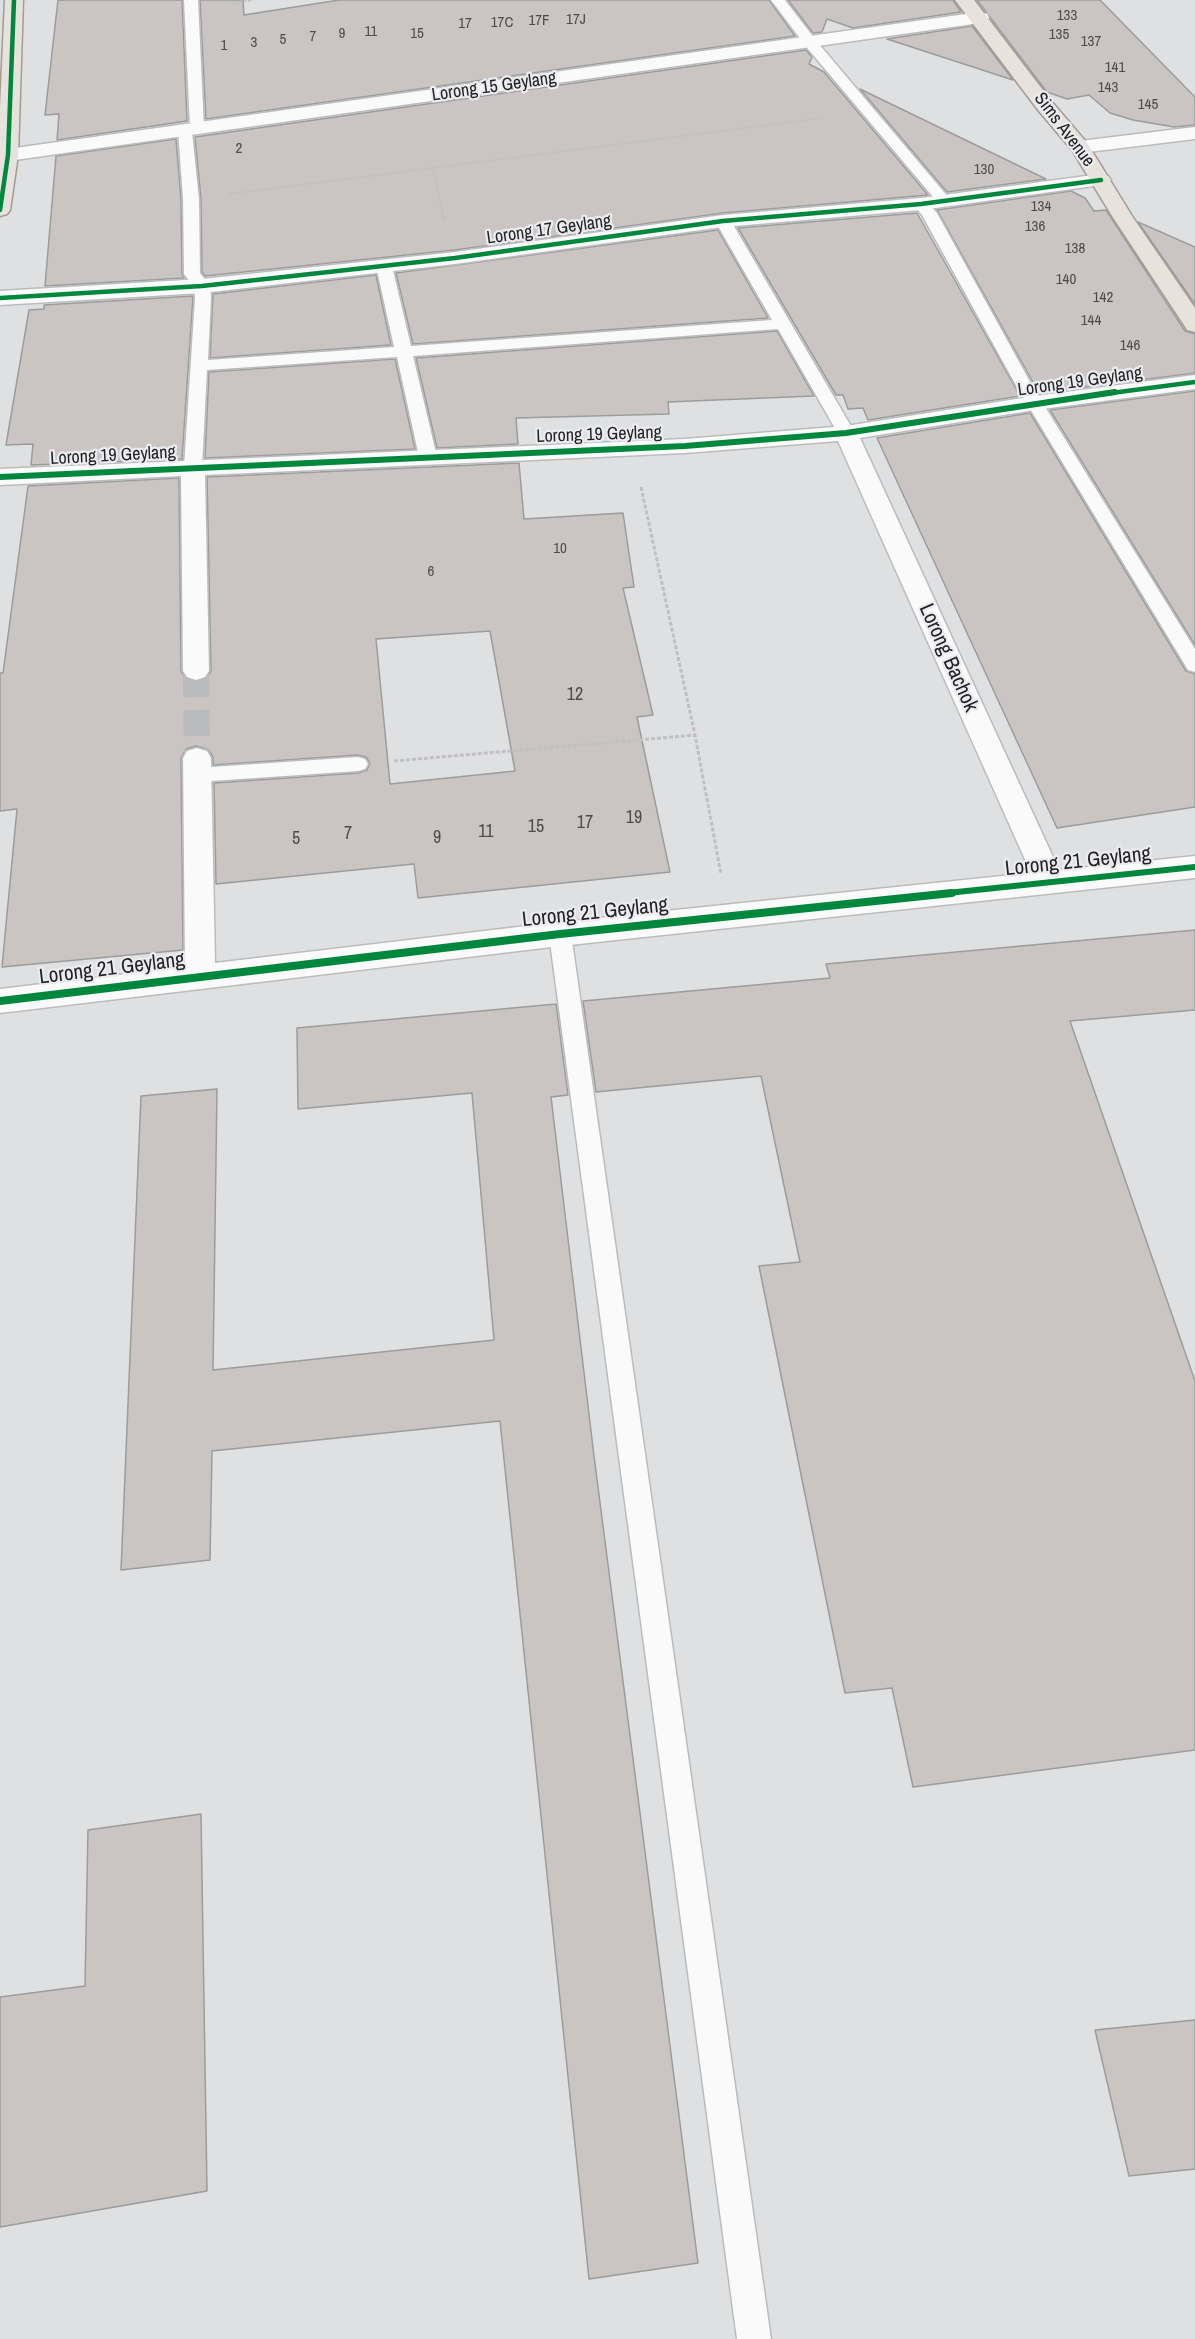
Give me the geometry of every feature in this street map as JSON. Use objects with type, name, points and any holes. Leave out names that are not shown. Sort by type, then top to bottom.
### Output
[{"type":"main road","points":[[0,210],[8,155],[5,49],[14,0]]},
{"type":"main road","name":"Sims Avenue","points":[[964,0],[981,18],[1045,106],[1084,154],[1122,216],[1195,325]]},
{"type":"street","name":"Lorong 15 Geylang","points":[[8,155],[981,18]]},
{"type":"street","points":[[1084,154],[1195,133]]},
{"type":"street","points":[[1084,154],[1195,142]]},
{"type":"street","name":"Lorong 17 Geylang","points":[[0,298],[202,285],[384,266],[723,221],[921,204],[1101,180]]},
{"type":"street","name":"Lorong 19 Geylang","points":[[0,477],[633,448],[846,433],[1035,403],[1195,382]]},
{"type":"street","name":"Lorong Bachok","points":[[846,433],[1050,883]]},
{"type":"street","points":[[193,467],[196,671]]},
{"type":"street","points":[[197,766],[200,977]]},
{"type":"street","name":"Lorong 21 Geylang","points":[[0,1001],[560,934],[1195,867]]},
{"type":"lane","points":[[191,0],[192,274],[202,285],[200,366],[193,467]]},
{"type":"lane","points":[[778,0],[868,112],[944,201]]},
{"type":"lane","points":[[921,204],[929,213],[1035,403],[1195,665]]},
{"type":"lane","points":[[723,221],[846,433]]},
{"type":"lane","points":[[384,266],[428,457]]},
{"type":"lane","points":[[200,366],[784,324]]},
{"type":"lane","points":[[197,766],[358,764]]},
{"type":"lane","points":[[560,934],[754,2339]]},
{"type":"path","points":[[191,199],[868,112]]},
{"type":"path","points":[[433,168],[449,248],[455,258]]},
{"type":"path","points":[[633,448],[695,735],[729,916]]},
{"type":"path","points":[[358,764],[695,735]]},
{"type":"building","points":[[58,0],[182,0],[187,121],[57,140],[59,114],[45,115]]},
{"type":"building","points":[[200,0],[243,0],[244,15],[339,0],[769,0],[795,36],[206,119]]},
{"type":"building","points":[[788,0],[953,0],[961,12],[853,28],[827,19],[822,32],[813,33]]},
{"type":"building","points":[[977,0],[1100,0],[1195,97],[1195,125],[1174,127],[1133,120],[1110,113],[1089,95],[1067,99],[1047,92]]},
{"type":"building","points":[[972,26],[1013,80],[887,39]]},
{"type":"building","points":[[806,50],[812,57],[809,64],[824,72],[928,195],[723,213],[455,250],[205,276],[202,272],[201,199],[195,137]]},
{"type":"building","points":[[860,89],[1046,179],[947,192]]},
{"type":"building","points":[[176,139],[184,278],[45,286],[56,156]]},
{"type":"building","points":[[1071,191],[1085,198],[1094,211],[1106,210],[1185,331],[1195,334],[1195,373],[1039,393],[937,210]]},
{"type":"building","points":[[917,213],[1020,396],[868,420],[863,408],[848,409],[843,395],[836,395],[738,228]]},
{"type":"building","points":[[1138,222],[1195,247],[1195,304]]},
{"type":"building","points":[[718,230],[768,318],[413,344],[396,273]]},
{"type":"building","points":[[376,275],[391,345],[210,358],[213,294]]},
{"type":"building","points":[[193,296],[182,459],[31,465],[33,444],[6,445],[29,310],[44,309],[44,305]]},
{"type":"building","points":[[777,331],[814,396],[668,402],[669,414],[516,418],[518,444],[437,448],[416,358]]},
{"type":"building","points":[[395,359],[415,449],[205,458],[209,372]]},
{"type":"building","points":[[1195,391],[1195,645],[1050,410]]},
{"type":"building","points":[[1030,413],[1186,671],[1195,674],[1195,807],[1057,828],[877,438]]},
{"type":"building","points":[[519,463],[524,519],[623,513],[634,587],[623,588],[653,715],[637,717],[670,872],[418,898],[414,864],[216,884],[214,783],[358,773],[367,770],[370,763],[366,757],[358,755],[213,765],[213,757],[209,750],[196,746],[186,749],[181,758],[183,950],[2,967],[17,809],[0,811],[0,673],[3,673],[28,486],[179,478],[181,671],[186,679],[197,682],[207,678],[211,671],[207,477]],"holes":[[[490,631],[515,771],[390,784],[376,639]]]},
{"type":"building","points":[[1195,930],[1195,1010],[1070,1021],[1195,1381],[1195,1750],[913,1787],[892,1688],[845,1693],[759,1266],[800,1262],[761,1076],[596,1092],[583,1001],[830,978],[826,964]]},
{"type":"building","points":[[556,1004],[568,1095],[551,1097],[594,1456],[698,2263],[589,2279],[500,1421],[212,1451],[210,1560],[121,1570],[141,1096],[217,1089],[213,1370],[494,1340],[472,1093],[298,1109],[297,1028]]},
{"type":"building","points":[[201,1814],[207,2191],[0,2227],[0,1997],[85,1986],[88,1830]]},
{"type":"building","points":[[1195,2020],[1195,2169],[1129,2176],[1095,2030]]},
{"type":"tunnel","points":[[196,671],[197,758]]},
{"type":"cycle path","points":[[0,210],[8,155],[14,0]]},
{"type":"cycle path","points":[[0,298],[202,286],[455,258],[723,221],[921,204],[1101,180]]},
{"type":"cycle path","points":[[0,477],[685,446],[846,433],[1035,403],[1195,382]]},
{"type":"cycle path","points":[[0,1001],[560,934],[1195,867]]}]
